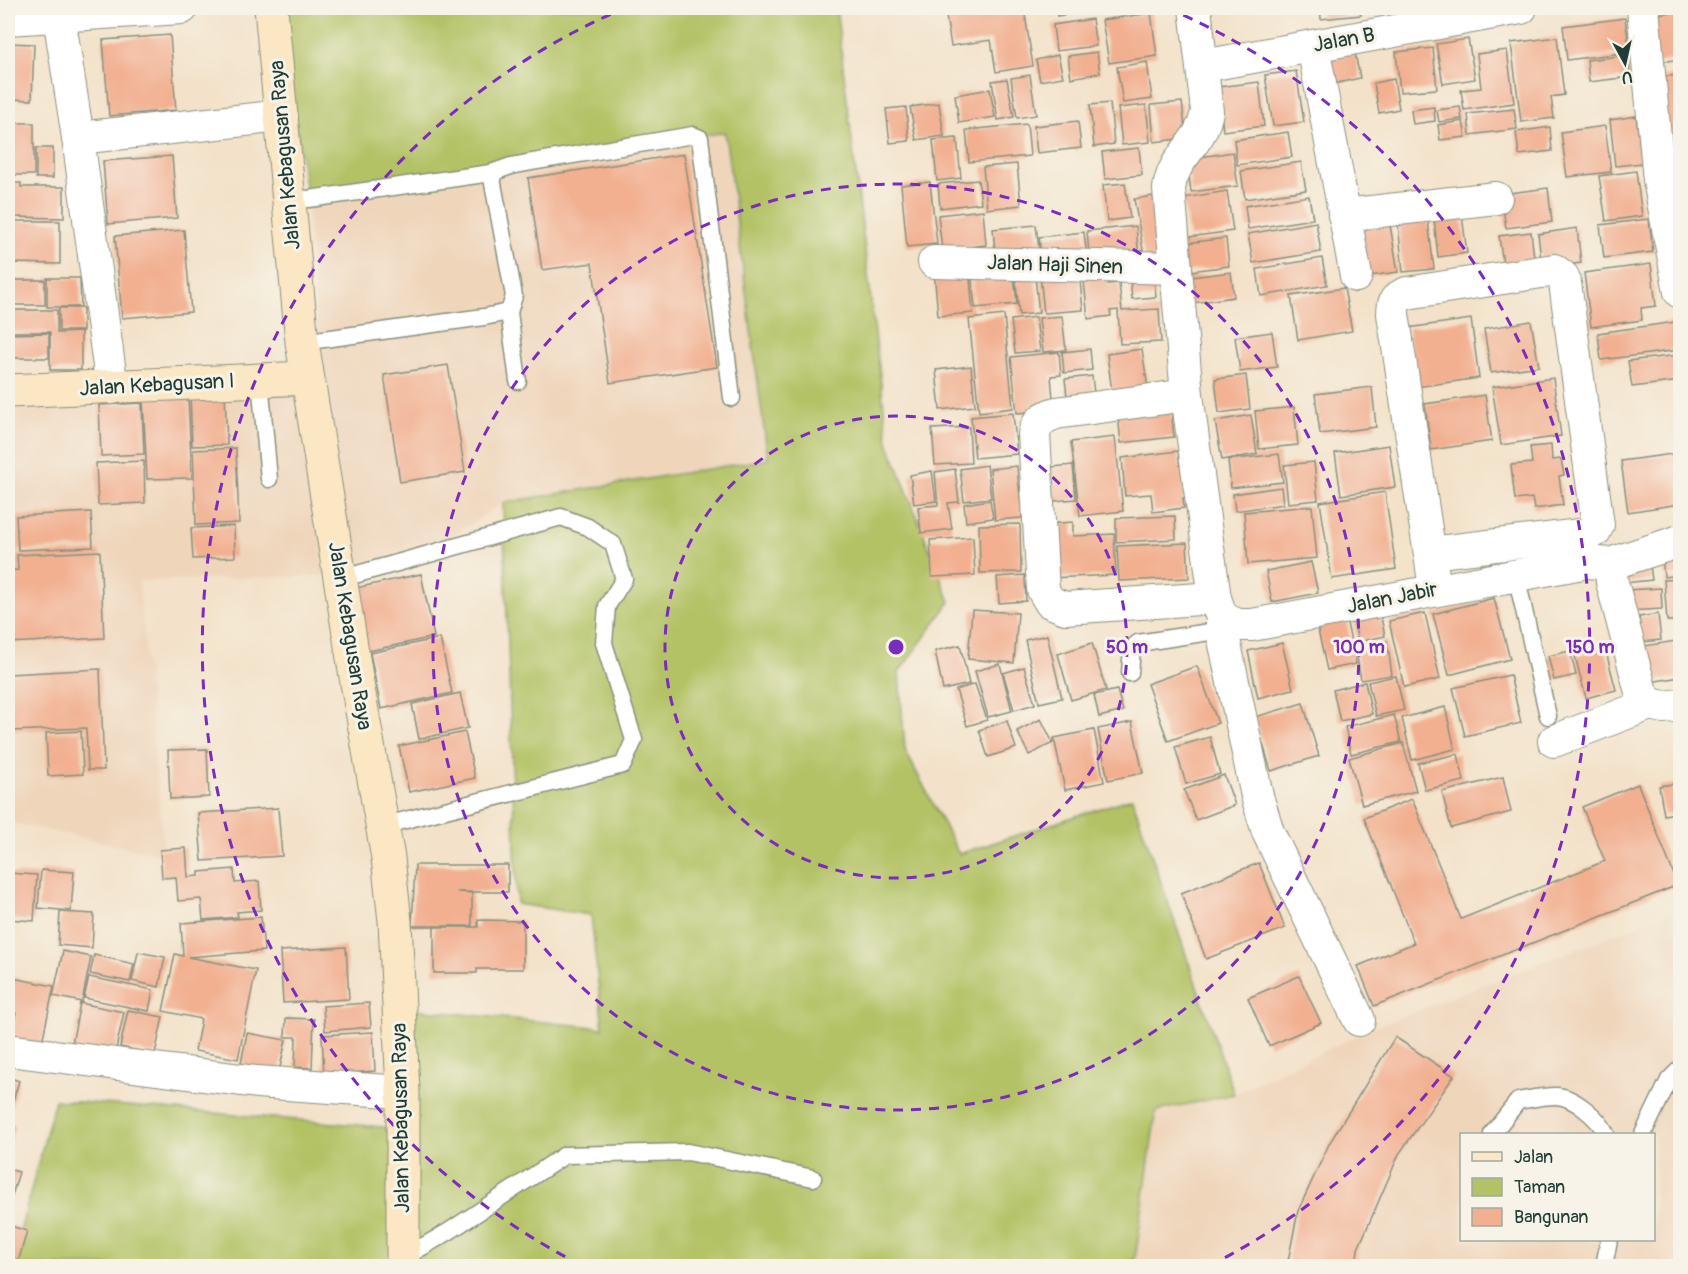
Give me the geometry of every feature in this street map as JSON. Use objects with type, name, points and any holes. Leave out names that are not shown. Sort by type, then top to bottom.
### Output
[{"type":"main road","name":"Jalan Kebagusan Raya","points":[[271,8],[302,342],[382,826],[395,921],[403,1092],[403,1262]]},
{"type":"main road","name":"Jalan Kebagusan I","points":[[8,391],[308,378]]},
{"type":"street","points":[[8,19],[182,8]]},
{"type":"street","points":[[1195,8],[1207,111],[1201,133],[1170,176],[1169,189],[1187,395],[1220,615],[1257,796],[1268,832],[1359,1020]]},
{"type":"street","name":"Jalan B","points":[[1203,66],[1521,8]]},
{"type":"street","points":[[1643,8],[1659,180],[1680,292]]},
{"type":"street","points":[[59,15],[112,387]]},
{"type":"street","points":[[1312,46],[1356,276]]},
{"type":"street","points":[[78,138],[282,116]]},
{"type":"street","points":[[1344,216],[1496,198]]},
{"type":"street","name":"Jalan Haji Sinen","points":[[934,262],[1176,268]]},
{"type":"street","points":[[1430,553],[1578,536],[1595,531],[1598,525],[1565,283],[1563,277],[1554,270],[1407,293],[1395,300],[1393,314],[1430,553],[1436,589]]},
{"type":"street","name":"Jalan Jabir","points":[[1187,395],[1056,413],[1047,416],[1036,425],[1034,434],[1043,590],[1050,602],[1065,608],[1220,615],[1238,625],[1252,625],[1588,562],[1610,564],[1680,541]]},
{"type":"street","points":[[1610,564],[1612,582],[1641,692],[1650,705]]},
{"type":"street","points":[[1551,728],[1650,705],[1664,707],[1680,705]]},
{"type":"street","points":[[8,1050],[257,1082],[403,1092]]},
{"type":"lane","points":[[290,198],[309,199],[491,173],[532,162],[693,135],[700,138],[732,398]]},
{"type":"lane","points":[[491,173],[514,296],[509,312],[518,381]]},
{"type":"lane","points":[[302,342],[509,312]]},
{"type":"lane","points":[[260,380],[269,479]]},
{"type":"lane","points":[[340,579],[561,517],[588,526],[613,544],[624,579],[607,606],[604,643],[634,740],[623,765],[382,826]]},
{"type":"lane","points":[[1516,575],[1551,728]]},
{"type":"lane","points":[[1130,673],[1132,648],[1138,643],[1220,615]]},
{"type":"lane","points":[[1644,1133],[1670,1080],[1680,1069]]},
{"type":"lane","points":[[1493,1133],[1518,1101],[1558,1095],[1580,1105],[1603,1125],[1606,1133]]},
{"type":"lane","points":[[403,1262],[565,1155],[688,1152],[813,1178]]},
{"type":"lane","points":[[1604,1266],[1609,1241]]},
{"type":"shaded area","points":[[725,132],[768,459],[503,503],[393,574],[139,581],[164,855],[8,822],[8,394],[320,371],[307,199]]},
{"type":"shaded area","points":[[1680,909],[1680,1266],[1110,1266],[1135,1260],[1156,1110],[1234,1094],[1375,1027]]},
{"type":"green space","points":[[279,8],[836,8],[888,442],[950,602],[899,672],[905,750],[959,854],[1132,798],[1234,1094],[1156,1111],[1135,1260],[1110,1266],[11,1266],[55,1100],[406,1129],[403,1008],[603,1028],[591,915],[517,904],[503,503],[768,459],[725,132],[307,199]]},
{"type":"building","points":[[1024,8],[1033,66],[996,72],[991,40],[951,46],[945,10]]},
{"type":"building","points":[[1056,8],[1095,8],[1095,9],[1057,16]]},
{"type":"building","points":[[1320,8],[1376,9],[1361,10],[1361,15],[1321,19]]},
{"type":"building","points":[[1680,11],[1680,59],[1654,63],[1649,15]]},
{"type":"building","points":[[1151,13],[1157,56],[1109,63],[1102,20]]},
{"type":"building","points":[[1625,18],[1630,52],[1567,60],[1563,26]]},
{"type":"building","points":[[1092,19],[1096,46],[1056,51],[1053,25]]},
{"type":"building","points":[[170,35],[176,110],[109,116],[103,40]]},
{"type":"building","points":[[1557,37],[1564,95],[1551,97],[1554,118],[1521,122],[1511,43]]},
{"type":"building","points":[[1468,39],[1475,79],[1443,84],[1436,44]]},
{"type":"building","points":[[8,43],[34,44],[32,100],[8,99]]},
{"type":"building","points":[[1433,48],[1437,89],[1400,92],[1396,52]]},
{"type":"building","points":[[1507,50],[1514,103],[1464,110],[1461,90],[1481,88],[1477,54]]},
{"type":"building","points":[[1097,52],[1100,73],[1071,78],[1068,56]]},
{"type":"building","points":[[1355,53],[1360,78],[1329,85],[1324,59]]},
{"type":"building","points":[[1058,55],[1063,77],[1040,81],[1036,60]]},
{"type":"building","points":[[1628,55],[1630,77],[1589,82],[1587,60]]},
{"type":"building","points":[[1147,62],[1152,99],[1123,103],[1117,67]]},
{"type":"building","points":[[1296,71],[1304,122],[1273,126],[1265,75]]},
{"type":"building","points":[[1030,75],[1036,115],[1017,118],[1011,78]]},
{"type":"building","points":[[1680,75],[1680,140],[1663,142],[1657,77]]},
{"type":"building","points":[[1007,79],[1014,117],[998,120],[992,81]]},
{"type":"building","points":[[1394,79],[1399,109],[1379,113],[1374,83]]},
{"type":"building","points":[[1259,82],[1264,126],[1223,131],[1218,87]]},
{"type":"building","points":[[990,89],[995,117],[959,123],[955,95]]},
{"type":"building","points":[[1182,102],[1186,138],[1154,142],[1151,105]]},
{"type":"building","points":[[939,103],[944,136],[916,140],[910,107]]},
{"type":"building","points":[[1110,103],[1114,144],[1094,147],[1090,105]]},
{"type":"building","points":[[1146,105],[1150,142],[1122,145],[1118,108]]},
{"type":"building","points":[[906,107],[909,141],[890,143],[886,109]]},
{"type":"building","points":[[1434,107],[1435,121],[1413,124],[1411,110]]},
{"type":"building","points":[[1460,107],[1462,119],[1439,122],[1437,110]]},
{"type":"building","points":[[1514,109],[1517,129],[1470,135],[1468,114]]},
{"type":"building","points":[[1636,116],[1642,163],[1615,166],[1610,120]]},
{"type":"building","points":[[1078,121],[1081,148],[1037,153],[1034,126]]},
{"type":"building","points":[[1463,121],[1466,137],[1440,140],[1438,125]]},
{"type":"building","points":[[8,123],[34,123],[34,175],[8,175]]},
{"type":"building","points":[[1027,124],[1030,156],[969,162],[966,130]]},
{"type":"building","points":[[1605,126],[1611,172],[1567,177],[1561,132]]},
{"type":"building","points":[[1550,127],[1552,151],[1519,155],[1516,132]]},
{"type":"building","points":[[1288,132],[1292,157],[1237,165],[1234,140]]},
{"type":"building","points":[[957,138],[961,178],[937,181],[933,140]]},
{"type":"building","points":[[36,148],[53,148],[53,178],[36,178]]},
{"type":"building","points":[[1139,148],[1142,175],[1105,179],[1102,152]]},
{"type":"building","points":[[1233,152],[1238,186],[1191,192],[1187,159]]},
{"type":"building","points":[[684,154],[717,367],[610,383],[592,263],[542,270],[528,178]]},
{"type":"building","points":[[172,156],[177,218],[108,224],[103,161]]},
{"type":"building","points":[[1680,156],[1680,212],[1665,158]]},
{"type":"building","points":[[1301,162],[1306,190],[1245,199],[1241,171]]},
{"type":"building","points":[[1017,164],[1021,205],[987,209],[983,167]]},
{"type":"building","points":[[1636,171],[1642,216],[1606,221],[1599,176]]},
{"type":"building","points":[[978,180],[981,203],[940,208],[938,184]]},
{"type":"building","points":[[930,182],[937,244],[907,247],[901,185]]},
{"type":"building","points":[[8,183],[21,183],[21,187],[64,187],[64,218],[8,217]]},
{"type":"building","points":[[1125,183],[1130,218],[1107,221],[1103,185]]},
{"type":"building","points":[[1548,188],[1552,222],[1506,228],[1501,194]]},
{"type":"building","points":[[1227,191],[1233,231],[1189,237],[1183,198]]},
{"type":"building","points":[[1153,196],[1163,258],[1145,261],[1134,199]]},
{"type":"building","points":[[1309,196],[1313,219],[1248,229],[1245,206]]},
{"type":"building","points":[[983,210],[986,245],[942,250],[938,215]]},
{"type":"building","points":[[1462,215],[1467,253],[1438,257],[1434,219]]},
{"type":"building","points":[[1649,219],[1653,252],[1604,258],[1600,225]]},
{"type":"building","points":[[8,221],[60,221],[60,264],[8,263]]},
{"type":"building","points":[[1428,221],[1434,269],[1403,272],[1398,224]]},
{"type":"building","points":[[1316,222],[1321,252],[1253,263],[1248,234]]},
{"type":"building","points":[[1036,225],[1040,257],[996,261],[993,229]]},
{"type":"building","points":[[1390,225],[1398,272],[1363,277],[1355,230]]},
{"type":"building","points":[[1136,226],[1139,258],[1090,264],[1087,231]]},
{"type":"building","points":[[1577,228],[1581,263],[1542,268],[1538,234]]},
{"type":"building","points":[[184,230],[191,312],[122,318],[115,236]]},
{"type":"building","points":[[1084,232],[1087,258],[1042,263],[1039,237]]},
{"type":"building","points":[[1531,232],[1535,266],[1504,271],[1499,236]]},
{"type":"building","points":[[1226,238],[1229,266],[1183,272],[1179,244]]},
{"type":"building","points":[[1322,258],[1327,285],[1261,296],[1257,269]]},
{"type":"building","points":[[1651,264],[1656,306],[1641,308],[1642,320],[1591,327],[1584,273]]},
{"type":"building","points":[[1013,267],[1017,304],[975,308],[971,271]]},
{"type":"building","points":[[969,268],[973,313],[938,316],[934,270]]},
{"type":"building","points":[[1034,268],[1039,313],[1019,315],[1015,270]]},
{"type":"building","points":[[1106,270],[1108,284],[1119,283],[1122,311],[1159,309],[1161,342],[1120,344],[1118,310],[1110,311],[1111,316],[1088,319],[1083,272]]},
{"type":"building","points":[[1079,271],[1083,310],[1044,313],[1040,275]]},
{"type":"building","points":[[1231,272],[1234,297],[1186,304],[1183,278]]},
{"type":"building","points":[[1154,275],[1156,297],[1132,299],[1130,278]]},
{"type":"building","points":[[47,278],[80,278],[81,307],[47,307]]},
{"type":"building","points":[[8,280],[45,280],[45,305],[8,305]]},
{"type":"building","points":[[1344,288],[1352,331],[1298,340],[1291,296]]},
{"type":"building","points":[[59,308],[83,308],[83,331],[59,331]]},
{"type":"building","points":[[11,310],[57,310],[57,333],[81,332],[81,370],[50,370],[50,332],[11,332]]},
{"type":"building","points":[[1004,315],[1013,408],[979,412],[969,319]]},
{"type":"building","points":[[1062,316],[1066,350],[1043,352],[1039,318]]},
{"type":"building","points":[[1036,317],[1040,351],[1015,353],[1011,320]]},
{"type":"building","points":[[1471,319],[1479,378],[1416,387],[1408,328]]},
{"type":"building","points":[[8,321],[10,321],[10,334],[49,333],[49,358],[8,358]]},
{"type":"building","points":[[1531,321],[1539,366],[1491,373],[1484,329]]},
{"type":"building","points":[[1675,322],[1679,350],[1601,360],[1598,333]]},
{"type":"building","points":[[1272,332],[1277,367],[1240,372],[1235,337]]},
{"type":"building","points":[[1090,349],[1092,370],[1064,373],[1062,352]]},
{"type":"building","points":[[1142,349],[1149,395],[1113,400],[1107,354]]},
{"type":"building","points":[[1059,352],[1061,375],[1051,376],[1054,410],[1017,413],[1011,357]]},
{"type":"building","points":[[1678,355],[1680,381],[1632,387],[1628,361]]},
{"type":"building","points":[[448,365],[465,472],[400,482],[384,375]]},
{"type":"building","points":[[971,366],[975,406],[940,410],[936,370]]},
{"type":"building","points":[[1246,375],[1250,409],[1219,413],[1215,379]]},
{"type":"building","points":[[1092,376],[1095,402],[1068,405],[1065,379]]},
{"type":"building","points":[[1553,378],[1561,436],[1501,445],[1492,387]]},
{"type":"building","points":[[1372,387],[1376,427],[1320,434],[1315,394]]},
{"type":"building","points":[[225,391],[227,445],[192,446],[190,393]]},
{"type":"building","points":[[1485,395],[1492,441],[1431,450],[1425,404]]},
{"type":"building","points":[[188,397],[192,478],[147,479],[143,399]]},
{"type":"building","points":[[142,403],[144,454],[101,456],[99,405]]},
{"type":"building","points":[[1294,407],[1298,445],[1259,449],[1255,411]]},
{"type":"building","points":[[1171,409],[1174,437],[1121,443],[1118,415]]},
{"type":"building","points":[[1013,413],[1017,454],[975,458],[971,417]]},
{"type":"building","points":[[1251,415],[1257,454],[1222,460],[1215,421]]},
{"type":"building","points":[[969,427],[971,463],[935,465],[932,429]]},
{"type":"building","points":[[1115,437],[1123,511],[1080,516],[1071,442]]},
{"type":"building","points":[[1389,445],[1395,487],[1341,495],[1335,453]]},
{"type":"building","points":[[1551,445],[1552,460],[1561,459],[1564,475],[1559,476],[1563,505],[1534,509],[1532,498],[1515,500],[1511,465],[1532,463],[1530,447]]},
{"type":"building","points":[[236,448],[239,523],[196,525],[193,450]]},
{"type":"building","points":[[1178,451],[1180,466],[1191,465],[1194,497],[1183,498],[1184,508],[1153,512],[1151,494],[1125,496],[1122,458]]},
{"type":"building","points":[[1680,453],[1680,504],[1628,512],[1621,461]]},
{"type":"building","points":[[1279,454],[1283,482],[1231,488],[1228,460]]},
{"type":"building","points":[[144,461],[145,503],[98,505],[96,463]]},
{"type":"building","points":[[1314,462],[1318,500],[1288,503],[1284,465]]},
{"type":"building","points":[[987,465],[991,498],[964,501],[960,469]]},
{"type":"building","points":[[1073,465],[1076,499],[1044,502],[1041,468]]},
{"type":"building","points":[[1017,466],[1022,518],[995,520],[990,469]]},
{"type":"building","points":[[955,469],[959,502],[948,503],[952,529],[921,533],[918,507],[938,505],[935,472]]},
{"type":"building","points":[[932,471],[936,501],[914,504],[910,475]]},
{"type":"building","points":[[1281,487],[1283,504],[1235,511],[1233,494]]},
{"type":"building","points":[[1385,492],[1396,569],[1332,579],[1320,502]]},
{"type":"building","points":[[990,500],[993,518],[966,522],[964,504]]},
{"type":"building","points":[[1312,506],[1317,558],[1248,564],[1244,512]]},
{"type":"building","points":[[91,512],[93,547],[18,550],[16,516]]},
{"type":"building","points":[[1175,516],[1176,539],[1116,542],[1116,518]]},
{"type":"building","points":[[1073,522],[1073,536],[1114,534],[1116,575],[1049,578],[1046,524]]},
{"type":"building","points":[[1020,524],[1021,572],[980,573],[979,525]]},
{"type":"building","points":[[234,526],[235,557],[193,559],[191,528]]},
{"type":"building","points":[[973,537],[975,575],[932,577],[930,540]]},
{"type":"building","points":[[1187,543],[1189,578],[1119,581],[1117,546]]},
{"type":"building","points":[[100,551],[104,638],[8,643],[8,571],[18,570],[17,555]]},
{"type":"building","points":[[1680,553],[1680,575],[1664,577],[1662,554]]},
{"type":"building","points":[[1311,562],[1318,593],[1272,602],[1266,571]]},
{"type":"building","points":[[1650,565],[1652,580],[1624,583],[1623,568]]},
{"type":"building","points":[[421,574],[434,637],[364,652],[351,589]]},
{"type":"building","points":[[1025,575],[1026,601],[999,603],[997,577]]},
{"type":"building","points":[[1680,579],[1680,621],[1667,621],[1664,580]]},
{"type":"building","points":[[1661,588],[1662,609],[1628,611],[1626,590]]},
{"type":"building","points":[[1494,598],[1510,659],[1449,675],[1433,614]]},
{"type":"building","points":[[1379,608],[1385,636],[1358,642],[1352,613]]},
{"type":"building","points":[[972,610],[1018,613],[1014,663],[968,659]]},
{"type":"building","points":[[1425,613],[1440,679],[1404,687],[1389,621]]},
{"type":"building","points":[[1658,614],[1661,640],[1642,642],[1639,617]]},
{"type":"building","points":[[1346,619],[1356,664],[1327,670],[1317,626]]},
{"type":"building","points":[[1676,626],[1680,626],[1679,659]]},
{"type":"building","points":[[1047,635],[1062,698],[1039,703],[1025,640]]},
{"type":"building","points":[[440,638],[452,693],[381,709],[370,653]]},
{"type":"building","points":[[1387,641],[1392,675],[1361,680],[1355,646]]},
{"type":"building","points":[[1676,641],[1680,660],[1680,677],[1650,682],[1644,646]]},
{"type":"building","points":[[1092,643],[1106,690],[1071,700],[1058,654]]},
{"type":"building","points":[[1282,643],[1293,689],[1258,698],[1248,651]]},
{"type":"building","points":[[960,645],[969,684],[943,690],[935,651]]},
{"type":"building","points":[[1605,648],[1616,690],[1586,698],[1575,656]]},
{"type":"building","points":[[1570,651],[1576,675],[1554,680],[1548,656]]},
{"type":"building","points":[[1000,664],[1012,711],[988,717],[975,671]]},
{"type":"building","points":[[1197,666],[1218,723],[1168,741],[1147,684]]},
{"type":"building","points":[[1024,667],[1035,704],[1014,710],[1003,673]]},
{"type":"building","points":[[100,669],[104,770],[88,770],[86,728],[11,731],[9,674]]},
{"type":"building","points":[[1510,675],[1521,723],[1465,736],[1453,688]]},
{"type":"building","points":[[1396,676],[1404,710],[1376,716],[1368,682]]},
{"type":"building","points":[[1365,682],[1372,714],[1340,721],[1333,690]]},
{"type":"building","points":[[975,684],[987,720],[967,726],[956,690]]},
{"type":"building","points":[[1117,690],[1123,711],[1099,717],[1094,695]]},
{"type":"building","points":[[460,693],[468,728],[419,739],[412,704]]},
{"type":"building","points":[[1303,703],[1319,756],[1271,771],[1255,717]]},
{"type":"building","points":[[1445,707],[1455,749],[1412,760],[1402,718]]},
{"type":"building","points":[[1394,715],[1401,742],[1351,754],[1345,727]]},
{"type":"building","points":[[1041,719],[1053,743],[1029,755],[1017,731]]},
{"type":"building","points":[[1007,721],[1016,748],[988,757],[979,730]]},
{"type":"building","points":[[1132,722],[1143,773],[1108,780],[1098,729]]},
{"type":"building","points":[[1094,730],[1104,782],[1065,790],[1054,738]]},
{"type":"building","points":[[81,731],[83,774],[48,776],[46,733]]},
{"type":"building","points":[[465,732],[475,778],[409,792],[399,746]]},
{"type":"building","points":[[1210,737],[1220,774],[1186,784],[1175,747]]},
{"type":"building","points":[[1403,743],[1416,791],[1362,805],[1349,758]]},
{"type":"building","points":[[207,749],[209,797],[170,799],[168,750]]},
{"type":"building","points":[[1458,754],[1464,781],[1425,790],[1418,763]]},
{"type":"building","points":[[1224,775],[1235,805],[1196,820],[1184,790]]},
{"type":"building","points":[[1503,777],[1511,812],[1451,828],[1442,792]]},
{"type":"building","points":[[1680,783],[1680,812],[1664,815],[1659,786]]},
{"type":"building","points":[[1638,784],[1678,885],[1374,1006],[1358,966],[1414,943],[1364,818],[1412,799],[1461,919],[1605,861],[1582,807]]},
{"type":"building","points":[[278,808],[282,856],[202,861],[198,813]]},
{"type":"building","points":[[186,848],[188,877],[199,876],[199,872],[234,869],[235,883],[259,881],[261,910],[237,912],[238,917],[203,920],[201,899],[178,901],[176,877],[162,878],[160,850]]},
{"type":"building","points":[[1259,863],[1285,928],[1206,959],[1181,893]]},
{"type":"building","points":[[415,865],[508,865],[508,892],[457,892],[472,893],[472,926],[412,926]]},
{"type":"building","points":[[41,870],[74,872],[71,911],[38,908]]},
{"type":"building","points":[[8,873],[37,875],[34,921],[8,919]]},
{"type":"building","points":[[60,912],[94,914],[92,948],[58,945]]},
{"type":"building","points":[[261,917],[264,951],[188,957],[256,970],[238,1059],[195,1051],[201,1019],[163,1011],[175,954],[183,956],[181,923]]},
{"type":"building","points":[[478,920],[523,921],[523,969],[477,969],[477,973],[434,973],[434,927],[478,927]]},
{"type":"building","points":[[346,947],[349,999],[283,1003],[280,951]]},
{"type":"building","points":[[63,951],[91,957],[82,1002],[53,996]]},
{"type":"building","points":[[138,952],[165,957],[159,987],[132,981]]},
{"type":"building","points":[[94,955],[134,964],[130,982],[90,974]]},
{"type":"building","points":[[1299,976],[1321,1023],[1269,1046],[1248,998]]},
{"type":"building","points":[[8,977],[54,986],[41,1047],[10,1041],[16,1013],[8,1011]]},
{"type":"building","points":[[89,977],[153,990],[149,1011],[84,998]]},
{"type":"building","points":[[80,1003],[124,1012],[114,1058],[71,1049]]},
{"type":"building","points":[[369,1003],[371,1027],[325,1031],[323,1006]]},
{"type":"building","points":[[128,1010],[163,1017],[155,1054],[120,1047]]},
{"type":"building","points":[[286,1018],[314,1019],[312,1068],[295,1067],[296,1037],[285,1037]]},
{"type":"building","points":[[373,1032],[375,1071],[324,1075],[322,1035]]},
{"type":"building","points":[[247,1033],[286,1040],[277,1081],[239,1073]]},
{"type":"building","points":[[1395,1037],[1454,1076],[1399,1154],[1358,1249],[1356,1266],[1287,1266],[1298,1211],[1330,1142]]},
{"type":"building","points":[[8,1077],[19,1081],[8,1117]]},
{"type":"building","points":[[8,1123],[15,1126],[8,1149]]},
{"type":"building","points":[[8,1169],[19,1172],[8,1209]]},
{"type":"building","points":[[8,1225],[27,1231],[17,1266],[8,1266]]}]
